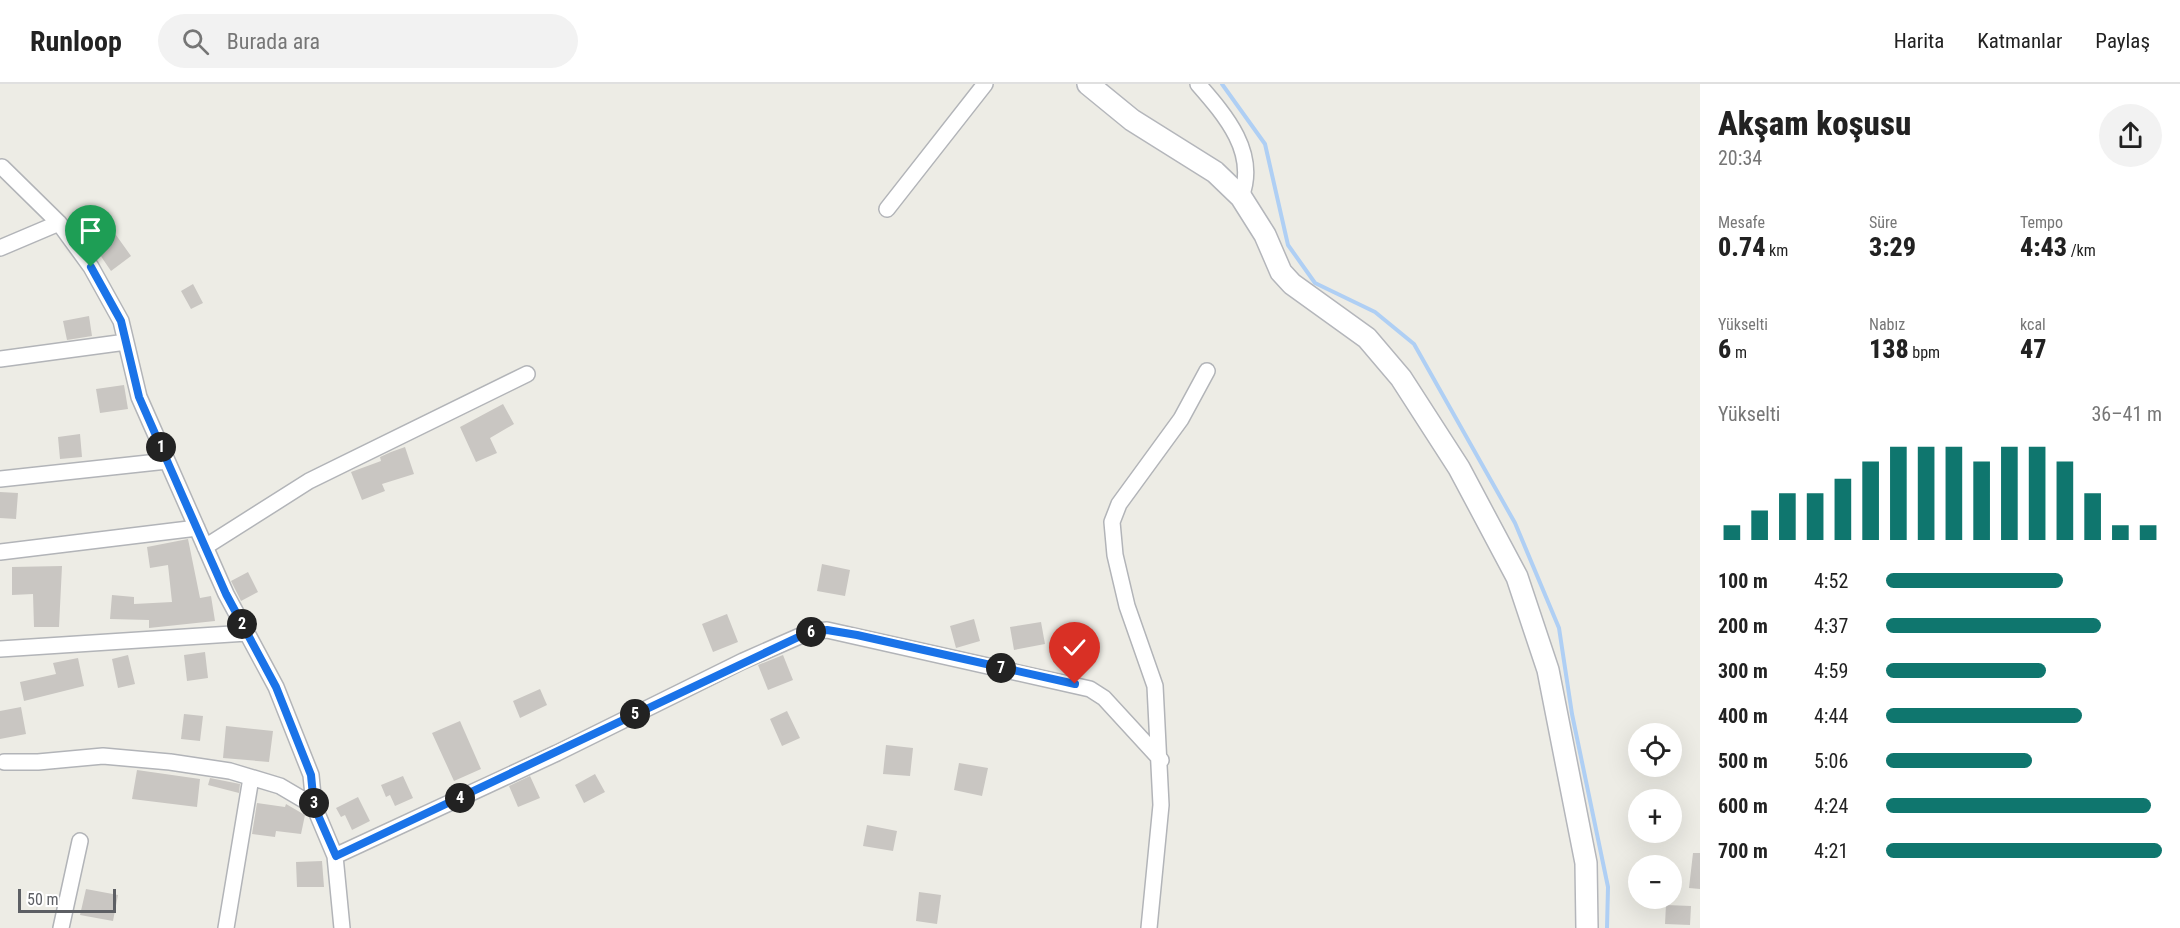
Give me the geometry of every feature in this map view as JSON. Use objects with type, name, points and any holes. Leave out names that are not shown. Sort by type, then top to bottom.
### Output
[{"type":"street","points":[[887,209],[986,84]]},
{"type":"street","points":[[1088,84],[1132,120],[1215,172],[1241,197],[1265,235],[1281,272],[1292,284],[1367,338],[1401,378],[1459,468],[1517,577],[1548,670],[1586,863],[1587,928]]},
{"type":"street","points":[[1198,84],[1220,109],[1244,149],[1246,184],[1241,197]]},
{"type":"street","points":[[2,166],[59,223],[91,267],[121,321],[139,397],[205,547],[276,687],[311,775],[314,806],[336,856],[342,928]]},
{"type":"street","points":[[0,248],[59,223]]},
{"type":"street","points":[[0,359],[126,342]]},
{"type":"street","points":[[1149,928],[1161,806],[1161,760],[1155,686],[1127,606],[1114,555],[1112,522],[1119,504],[1181,419],[1207,371]]},
{"type":"street","points":[[205,547],[309,481],[527,374]]},
{"type":"street","points":[[0,479],[167,461]]},
{"type":"street","points":[[0,552],[197,528]]},
{"type":"street","points":[[336,856],[557,753],[743,661],[809,632],[827,630],[1089,689],[1104,698],[1161,760]]},
{"type":"street","points":[[0,649],[247,633]]},
{"type":"street","points":[[4,762],[38,762],[104,756],[170,762],[280,786],[314,806]]},
{"type":"street","points":[[226,928],[251,778]]},
{"type":"street","points":[[61,928],[80,841]]},
{"type":"building","points":[[116,235],[131,256],[111,271],[96,249]]},
{"type":"building","points":[[193,284],[203,303],[191,309],[181,291]]},
{"type":"building","points":[[89,316],[92,336],[67,340],[63,321]]},
{"type":"building","points":[[124,385],[128,409],[100,413],[96,389]]},
{"type":"building","points":[[503,404],[514,424],[490,438],[497,453],[476,462],[460,427]]},
{"type":"building","points":[[80,434],[82,457],[60,459],[58,437]]},
{"type":"building","points":[[405,447],[414,474],[382,484],[385,491],[362,500],[351,472],[381,461],[380,457]]},
{"type":"building","points":[[0,492],[18,493],[16,519],[0,518]]},
{"type":"building","points":[[188,539],[200,598],[211,596],[215,621],[149,628],[149,620],[110,619],[112,595],[134,597],[134,604],[172,602],[168,565],[150,568],[147,547]]},
{"type":"building","points":[[822,564],[850,570],[845,596],[817,591]]},
{"type":"building","points":[[62,566],[59,627],[34,627],[33,594],[12,595],[12,567]]},
{"type":"building","points":[[248,572],[258,592],[241,601],[231,581]]},
{"type":"building","points":[[727,614],[738,642],[713,652],[702,624]]},
{"type":"building","points":[[974,619],[980,641],[956,648],[950,626]]},
{"type":"building","points":[[1041,622],[1045,644],[1014,650],[1010,627]]},
{"type":"building","points":[[205,652],[208,678],[187,681],[184,655]]},
{"type":"building","points":[[128,655],[135,684],[118,688],[112,659]]},
{"type":"building","points":[[783,655],[793,680],[768,690],[758,665]]},
{"type":"building","points":[[78,658],[84,686],[24,701],[20,682],[56,674],[53,663]]},
{"type":"building","points":[[540,689],[547,705],[520,718],[513,701]]},
{"type":"building","points":[[21,707],[26,734],[0,739],[0,711]]},
{"type":"building","points":[[787,711],[800,738],[782,746],[770,719]]},
{"type":"building","points":[[184,714],[203,716],[200,741],[181,739]]},
{"type":"building","points":[[460,721],[481,769],[454,781],[432,733]]},
{"type":"building","points":[[226,726],[273,731],[269,762],[223,758]]},
{"type":"building","points":[[886,745],[913,748],[910,776],[883,774]]},
{"type":"building","points":[[959,763],[988,768],[982,796],[954,790]]},
{"type":"building","points":[[137,770],[200,779],[197,807],[132,799]]},
{"type":"building","points":[[595,774],[605,792],[584,803],[575,785]]},
{"type":"building","points":[[403,776],[413,798],[395,806],[390,795],[386,797],[381,785]]},
{"type":"building","points":[[530,776],[540,798],[518,807],[509,786]]},
{"type":"building","points":[[210,778],[240,784],[239,793],[208,785]]},
{"type":"building","points":[[358,797],[370,821],[352,830],[345,815],[341,817],[336,808]]},
{"type":"building","points":[[257,803],[285,807],[286,804],[305,815],[301,834],[276,831],[275,837],[252,834]]},
{"type":"building","points":[[867,825],[897,831],[893,851],[863,846]]},
{"type":"building","points":[[1693,853],[1700,853],[1700,889],[1689,888]]},
{"type":"building","points":[[322,861],[324,887],[297,887],[296,862]]},
{"type":"building","points":[[86,889],[118,895],[113,921],[80,915]]},
{"type":"building","points":[[919,892],[941,895],[937,924],[916,921]]},
{"type":"building","points":[[1682,906],[1691,906],[1690,925],[1665,924],[1666,909],[1682,909]]},
{"type":"waterway","points":[[1222,84],[1265,144],[1288,245],[1315,283],[1375,312],[1414,344],[1515,523],[1559,628],[1572,714],[1608,887],[1607,928]]},
{"type":"route","points":[[91,267],[121,321],[139,397],[183,497],[226,594],[276,687],[311,775],[314,806],[336,856],[557,753],[743,661],[809,632],[827,630],[857,635],[1075,684]]}]
